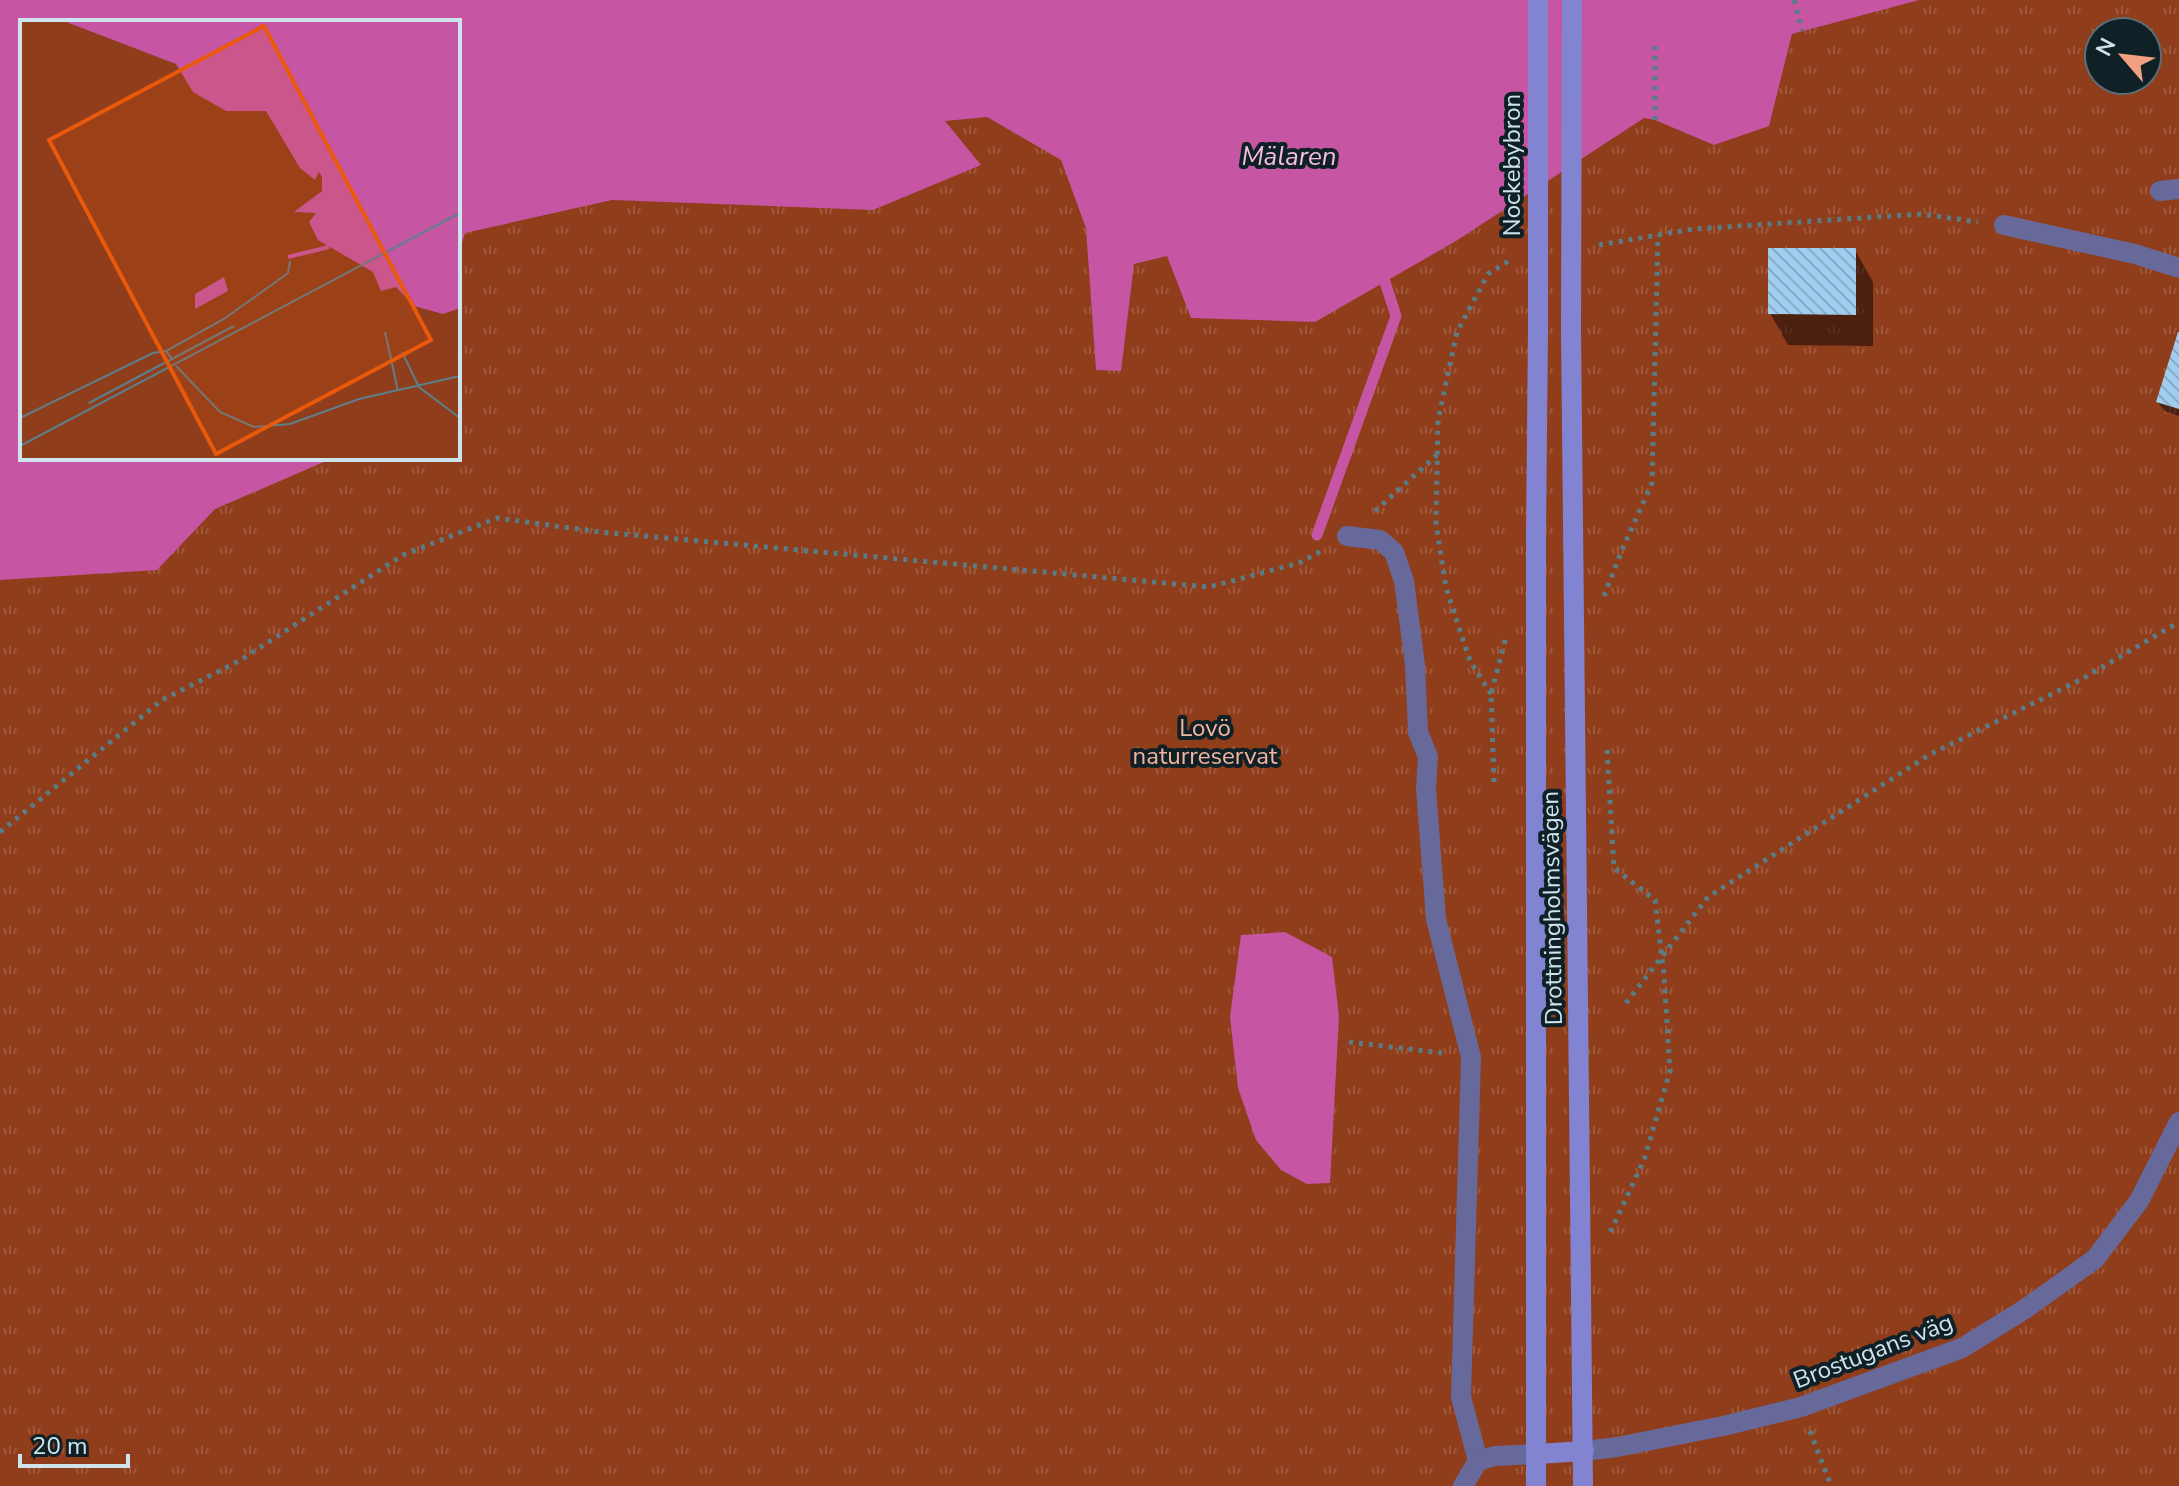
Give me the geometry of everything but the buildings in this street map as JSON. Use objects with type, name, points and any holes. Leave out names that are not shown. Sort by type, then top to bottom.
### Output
[{"type":"main road","name":"Nockebybron","points":[[1538,0],[1538,331]]},
{"type":"main road","name":"Drottningholmsvägen","points":[[1572,0],[1571,330],[1583,1486]]},
{"type":"main road","name":"Drottningholmsvägen","points":[[1536,1486],[1538,331]]},
{"type":"main road","points":[[1537,1454],[1584,1451]]},
{"type":"street","points":[[2004,225],[2135,254],[2179,268]]},
{"type":"street","points":[[1347,536],[1380,540],[1394,552],[1404,581],[1415,665],[1418,732],[1428,757],[1426,789],[1436,919],[1471,1057],[1461,1397],[1478,1461]]},
{"type":"street","name":"Brostugans väg","points":[[1584,1451],[1723,1426],[1801,1407],[1962,1348],[2025,1309],[2095,1259],[2139,1201],[2179,1122]]},
{"type":"street","points":[[1463,1486],[1478,1461],[1495,1456],[1537,1454]]},
{"type":"path","points":[[1794,0],[1802,31]]},
{"type":"path","points":[[1655,46],[1655,120]]},
{"type":"path","points":[[1592,246],[1694,229],[1921,214],[2004,225]]},
{"type":"path","points":[[1601,604],[1652,483],[1658,235]]},
{"type":"path","points":[[1494,782],[1491,694],[1470,661],[1446,588],[1436,524],[1438,420],[1457,332],[1488,274],[1507,261],[1522,258]]},
{"type":"path","points":[[0,832],[162,700],[239,661],[403,555],[497,518],[600,532],[1209,587],[1299,563],[1347,536],[1437,455]]},
{"type":"path","points":[[1626,1003],[1708,897],[1929,755],[2082,679],[2179,622]]},
{"type":"path","points":[[1605,1243],[1644,1160],[1670,1071],[1655,900],[1614,868],[1606,744]]},
{"type":"path","points":[[1349,1042],[1471,1057]]},
{"type":"path","points":[[1801,1407],[1831,1486]]},
{"type":"green space","name":"Lovö naturreservat","points":[[0,0],[2179,0],[2179,1486],[0,1486]]},
{"type":"water","name":"Mälaren","points":[[0,0],[1919,0],[1792,34],[1769,126],[1714,145],[1644,118],[1456,241],[1315,322],[1191,318],[1167,256],[1134,264],[1121,371],[1096,370],[1086,228],[1061,160],[987,117],[945,121],[981,165],[873,210],[612,200],[465,233],[460,249],[460,20],[20,20],[20,460],[328,460],[215,509],[157,570],[0,580]]},
{"type":"water","points":[[1285,932],[1332,957],[1339,1016],[1330,1183],[1307,1184],[1281,1170],[1256,1140],[1238,1088],[1230,1017],[1241,935]]},
{"type":"waterway","points":[[1317,535],[1396,316],[1385,282]]}]
